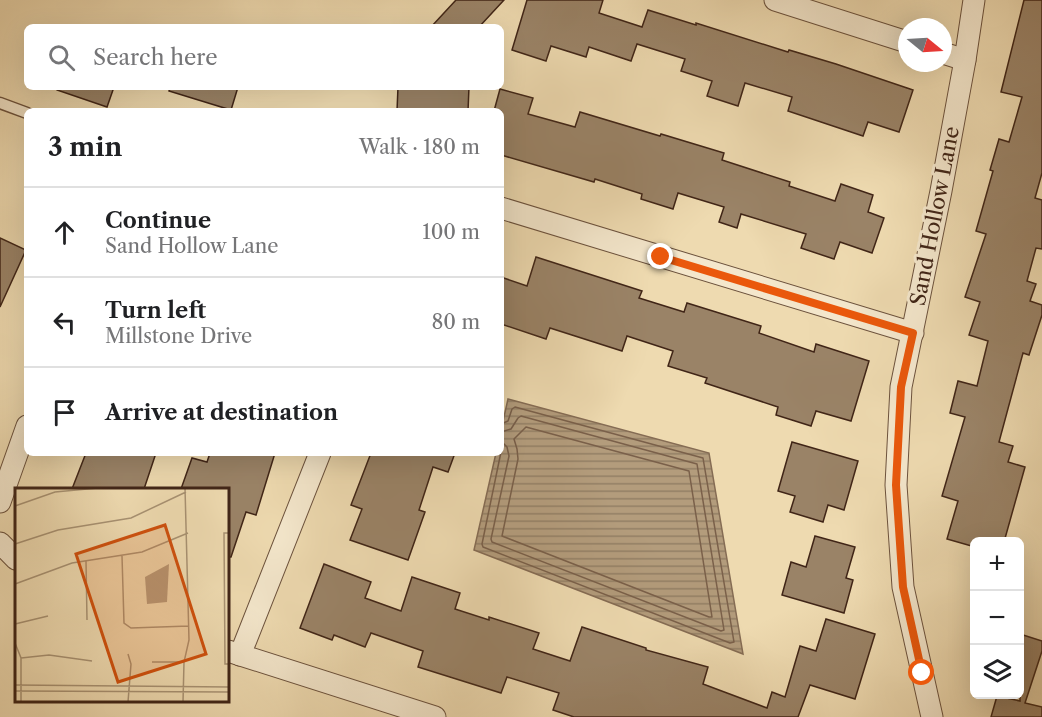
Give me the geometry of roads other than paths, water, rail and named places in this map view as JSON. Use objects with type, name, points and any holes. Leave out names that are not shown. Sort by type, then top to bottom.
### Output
[{"type":"street","points":[[775,0],[898,39]]},
{"type":"street","name":"Sand Hollow Lane","points":[[932,717],[906,606],[896,485],[901,387],[965,60],[974,0]]},
{"type":"street","points":[[952,56],[965,60]]},
{"type":"street","points":[[504,209],[913,333]]},
{"type":"street","points":[[0,502],[24,434]]},
{"type":"street","points":[[319,456],[234,653],[435,717]]},
{"type":"street","points":[[0,543],[15,558]]},
{"type":"lane","points":[[0,103],[24,112]]},
{"type":"water","points":[[508,399],[709,453],[743,654],[474,550],[495,456],[504,456],[504,417]]}]
